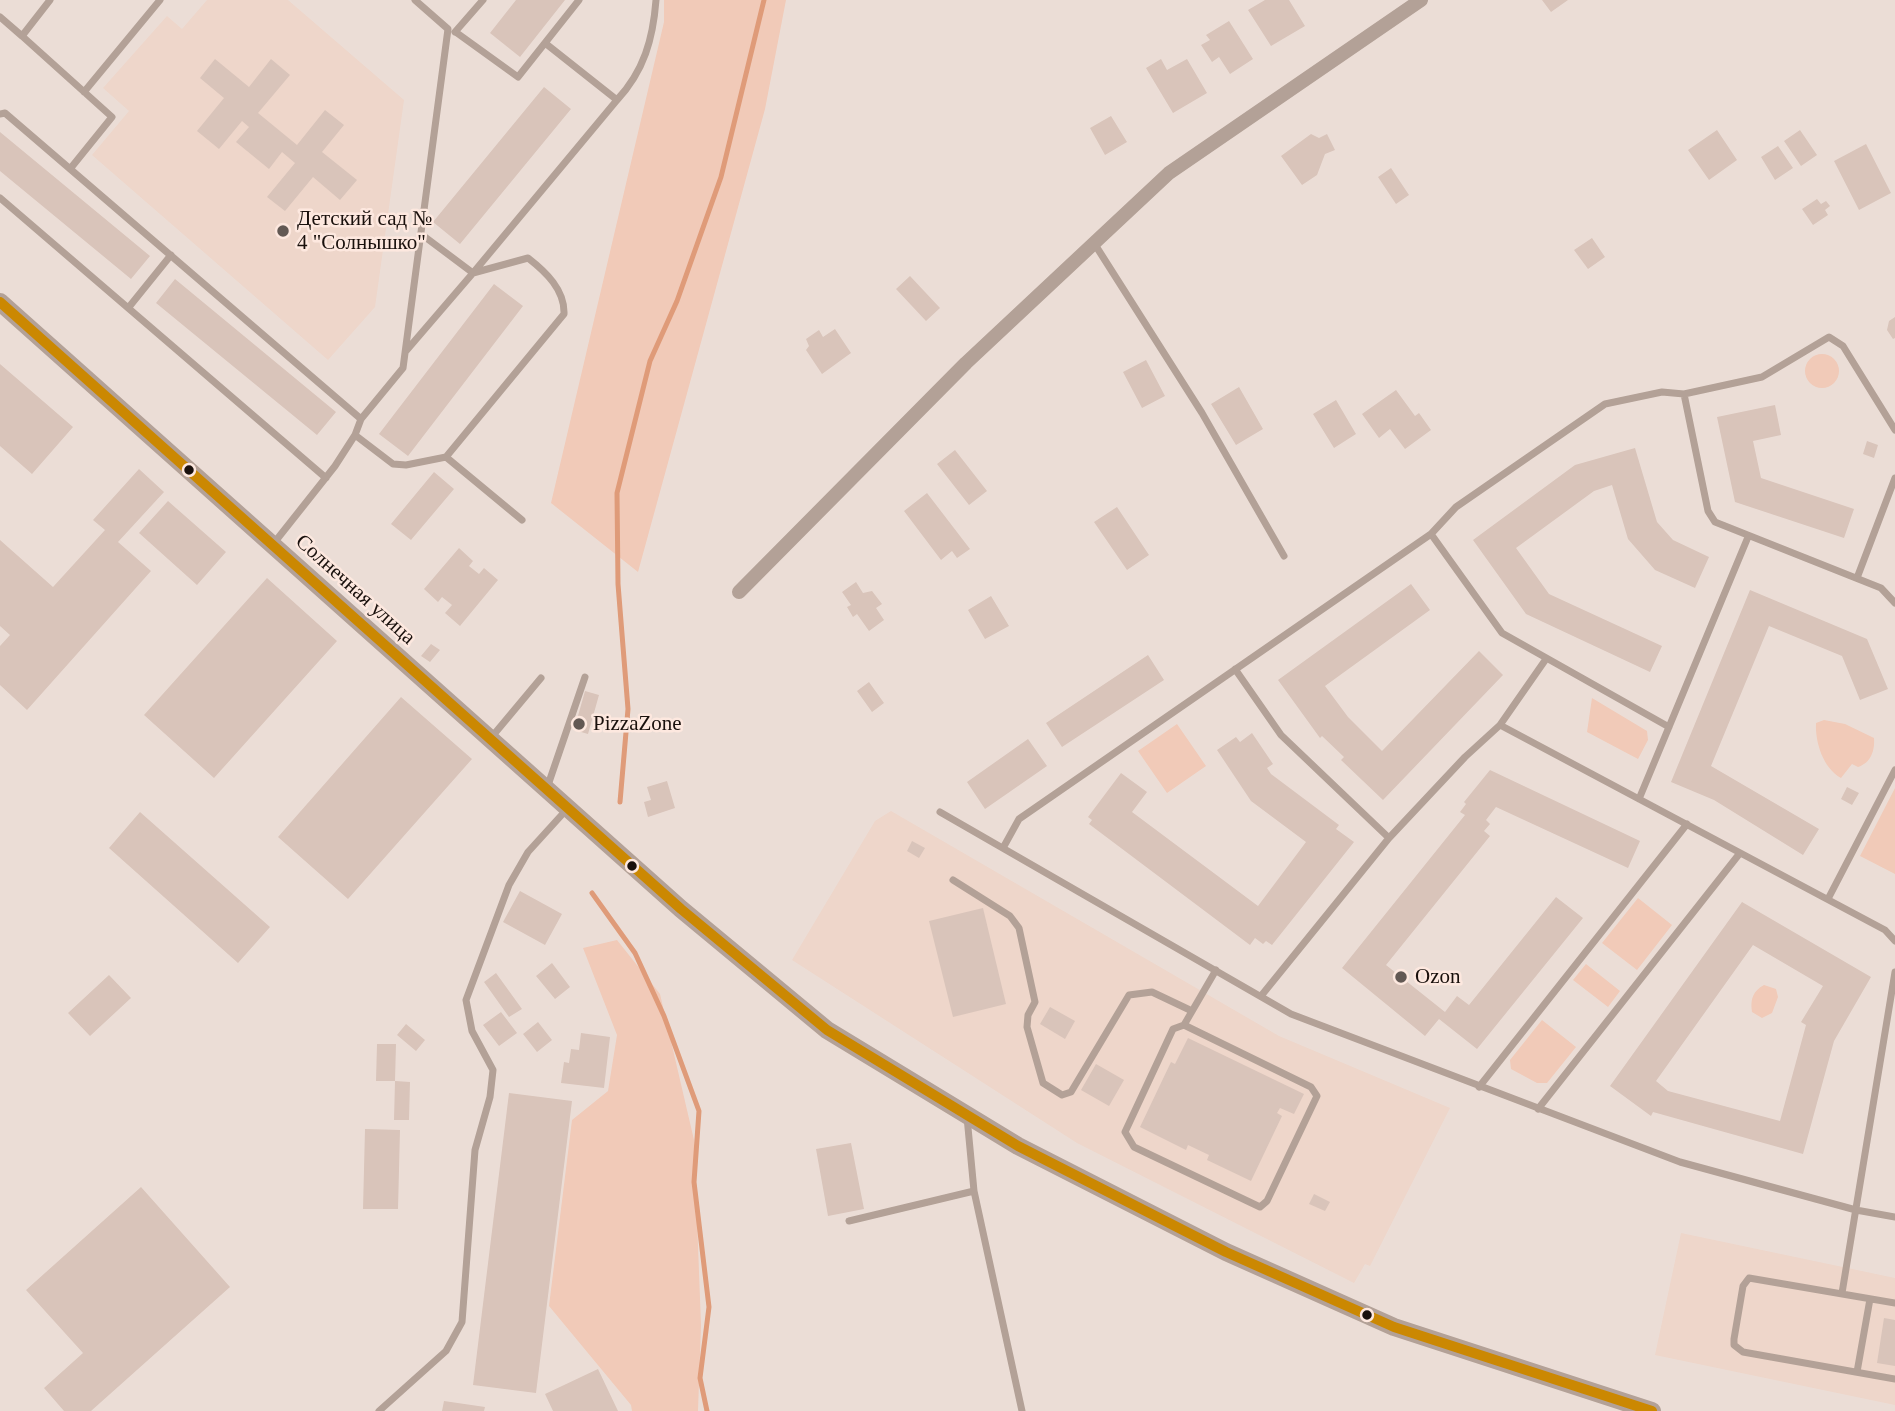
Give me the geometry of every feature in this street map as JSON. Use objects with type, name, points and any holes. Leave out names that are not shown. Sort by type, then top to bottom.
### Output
[{"type":"street","points":[[739,592],[965,363],[1169,173],[1421,0]]},
{"type":"street","name":"Солнечная улица","points":[[0,302],[681,909],[827,1030],[967,1116],[1226,1252],[1394,1327],[1652,1411]]},
{"type":"lane","points":[[22,36],[50,0]]},
{"type":"lane","points":[[84,92],[160,0]]},
{"type":"lane","points":[[415,0],[448,29],[518,77],[579,0]]},
{"type":"lane","points":[[457,33],[483,0]]},
{"type":"lane","points":[[405,351],[640,73],[654,28],[656,0]]},
{"type":"lane","points":[[0,17],[112,117],[70,169]]},
{"type":"lane","points":[[271,546],[326,478],[355,435],[361,419],[403,368],[448,29]]},
{"type":"lane","points":[[545,43],[617,100]]},
{"type":"lane","points":[[0,114],[5,113],[361,419]]},
{"type":"lane","points":[[0,198],[326,478]]},
{"type":"lane","points":[[421,234],[473,273]]},
{"type":"lane","points":[[1094,243],[1202,413],[1284,556]]},
{"type":"lane","points":[[129,307],[171,255]]},
{"type":"lane","points":[[355,435],[393,464],[436,461],[446,457],[564,314],[565,304],[546,272],[528,258],[473,273]]},
{"type":"lane","points":[[1003,848],[1019,819],[1431,534],[1456,507],[1605,404],[1661,392],[1684,394],[1762,377],[1829,337],[1843,346],[1895,430]]},
{"type":"lane","points":[[1684,394],[1711,517],[1720,525],[1748,537],[1765,540],[1881,588],[1895,603]]},
{"type":"lane","points":[[446,457],[522,520]]},
{"type":"lane","points":[[1857,578],[1895,478]]},
{"type":"lane","points":[[1431,534],[1502,633],[1669,727]]},
{"type":"lane","points":[[1639,799],[1748,537]]},
{"type":"lane","points":[[1261,996],[1389,838],[1465,757],[1500,725],[1546,659]]},
{"type":"lane","points":[[1235,669],[1281,735],[1389,838]]},
{"type":"lane","points":[[547,789],[585,677]]},
{"type":"lane","points":[[490,739],[541,678]]},
{"type":"lane","points":[[1500,725],[1885,930],[1895,941]]},
{"type":"lane","points":[[1828,899],[1895,770]]},
{"type":"lane","points":[[379,1411],[446,1351],[462,1322],[475,1150],[490,1097],[493,1070],[472,1031],[466,1000],[509,885],[528,852],[569,808]]},
{"type":"lane","points":[[940,812],[1291,1014],[1680,1162],[1856,1210],[1895,1217]]},
{"type":"lane","points":[[1479,1087],[1686,824]]},
{"type":"lane","points":[[1538,1109],[1740,853]]},
{"type":"lane","points":[[953,880],[1010,916],[1019,928],[1035,1002],[1027,1027],[1041,1078],[1062,1095],[1071,1092],[1129,995],[1152,992],[1192,1012]]},
{"type":"lane","points":[[1184,1025],[1315,1091],[1315,1101],[1267,1201],[1260,1207],[1133,1147],[1125,1128],[1173,1029],[1184,1025],[1216,970]]},
{"type":"lane","points":[[1842,1293],[1895,972]]},
{"type":"lane","points":[[967,1116],[974,1191],[1022,1411]]},
{"type":"lane","points":[[849,1221],[974,1191]]},
{"type":"lane","points":[[1895,1303],[1749,1278],[1743,1286],[1734,1345],[1743,1352],[1895,1380]]},
{"type":"lane","points":[[1857,1373],[1870,1298]]},
{"type":"shaded area","name":"Детский сад № 4 \"Солнышко\"","points":[[207,0],[288,0],[404,100],[375,307],[328,360],[92,155],[129,111],[103,88],[167,16],[182,29]]},
{"type":"shaded area","points":[[664,0],[786,0],[765,109],[638,572],[551,503],[664,22]]},
{"type":"shaded area","points":[[1822,354],[1834,359],[1839,371],[1834,383],[1822,388],[1810,383],[1805,371],[1810,359]]},
{"type":"shaded area","points":[[1592,698],[1647,731],[1648,740],[1638,759],[1587,732]]},
{"type":"shaded area","points":[[1824,720],[1845,724],[1874,738],[1869,759],[1858,767],[1852,764],[1841,778],[1829,768],[1819,746],[1816,723]]},
{"type":"shaded area","points":[[1177,724],[1206,766],[1167,793],[1138,751]]},
{"type":"shaded area","points":[[1895,788],[1895,874],[1860,856]]},
{"type":"shaded area","points":[[891,811],[1279,1036],[1450,1108],[1370,1266],[1365,1264],[1354,1283],[1077,1143],[792,960],[875,821]]},
{"type":"shaded area","points":[[1638,898],[1672,925],[1637,970],[1602,943]]},
{"type":"shaded area","points":[[617,940],[660,994],[694,1140],[701,1325],[698,1411],[632,1411],[631,1405],[549,1306],[572,1120],[608,1091],[617,1035],[583,948]]},
{"type":"shaded area","points":[[1586,964],[1620,991],[1608,1007],[1573,980]]},
{"type":"shaded area","points":[[1764,985],[1776,989],[1778,997],[1772,1013],[1762,1018],[1752,1012],[1751,1003],[1757,990]]},
{"type":"shaded area","points":[[1542,1020],[1576,1047],[1547,1083],[1537,1083],[1511,1069],[1510,1060]]},
{"type":"shaded area","points":[[1681,1233],[1895,1278],[1895,1405],[1655,1355]]},
{"type":"building","points":[[516,0],[565,0],[520,57],[490,33]]},
{"type":"building","points":[[1265,0],[1289,0],[1305,26],[1271,46],[1248,10]]},
{"type":"building","points":[[1542,0],[1568,0],[1551,12]]},
{"type":"building","points":[[1229,21],[1253,59],[1230,74],[1219,57],[1212,62],[1201,45],[1210,40],[1206,35]]},
{"type":"building","points":[[215,59],[249,87],[271,59],[290,75],[258,113],[297,145],[325,110],[344,125],[322,152],[357,180],[340,200],[313,177],[285,211],[267,197],[295,163],[282,152],[269,169],[236,142],[249,127],[242,121],[219,149],[197,131],[224,98],[200,78]]},
{"type":"building","points":[[1161,59],[1167,70],[1187,59],[1207,93],[1173,113],[1146,68]]},
{"type":"building","points":[[544,87],[571,109],[460,244],[433,222]]},
{"type":"building","points":[[1111,116],[1127,142],[1105,155],[1090,128]]},
{"type":"building","points":[[1717,130],[1737,160],[1709,180],[1688,150]]},
{"type":"building","points":[[1800,130],[1817,155],[1801,166],[1784,141]]},
{"type":"building","points":[[0,132],[150,256],[131,279],[0,171]]},
{"type":"building","points":[[1311,134],[1319,138],[1327,134],[1335,150],[1325,154],[1317,175],[1302,185],[1281,156]]},
{"type":"building","points":[[1866,144],[1891,193],[1859,210],[1834,161]]},
{"type":"building","points":[[1778,146],[1793,168],[1775,180],[1761,157]]},
{"type":"building","points":[[1391,168],[1409,195],[1396,204],[1378,177]]},
{"type":"building","points":[[1817,199],[1821,204],[1826,201],[1830,206],[1825,210],[1828,215],[1813,225],[1802,209]]},
{"type":"building","points":[[1592,238],[1605,257],[1588,269],[1574,250]]},
{"type":"building","points":[[910,276],[940,308],[926,321],[896,289]]},
{"type":"building","points":[[175,279],[336,412],[317,435],[156,303]]},
{"type":"building","points":[[494,284],[523,306],[408,456],[379,434]]},
{"type":"building","points":[[1895,317],[1893,339],[1887,330],[1889,321]]},
{"type":"building","points":[[835,329],[851,353],[822,374],[806,350],[809,346],[806,339],[819,330],[823,337]]},
{"type":"building","points":[[1146,360],[1165,396],[1142,408],[1123,372]]},
{"type":"building","points":[[0,364],[73,427],[32,474],[0,446]]},
{"type":"building","points":[[1239,387],[1263,429],[1236,445],[1211,404]]},
{"type":"building","points":[[1396,390],[1415,416],[1419,413],[1431,430],[1405,449],[1390,429],[1379,438],[1362,414]]},
{"type":"building","points":[[1336,400],[1356,434],[1334,448],[1313,414]]},
{"type":"building","points":[[1775,405],[1781,435],[1753,441],[1761,478],[1854,509],[1844,538],[1735,502],[1717,417]]},
{"type":"building","points":[[1867,441],[1878,445],[1874,458],[1863,454]]},
{"type":"building","points":[[1635,448],[1657,522],[1673,540],[1709,557],[1695,588],[1655,570],[1628,539],[1612,485],[1594,491],[1516,548],[1549,594],[1662,646],[1650,672],[1526,614],[1473,540],[1575,465]]},
{"type":"building","points":[[955,450],[987,491],[969,505],[937,464]]},
{"type":"building","points":[[139,469],[164,492],[118,542],[151,571],[27,710],[0,685],[0,646],[10,635],[0,626],[0,540],[53,587],[105,530],[93,520]]},
{"type":"building","points":[[434,472],[454,489],[411,540],[391,524]]},
{"type":"building","points":[[927,493],[970,549],[957,558],[952,551],[941,560],[904,511]]},
{"type":"building","points":[[168,501],[226,552],[197,585],[139,533]]},
{"type":"building","points":[[1117,507],[1149,555],[1127,570],[1094,522]]},
{"type":"building","points":[[459,548],[473,561],[469,566],[479,574],[484,568],[498,580],[460,626],[445,613],[452,605],[442,597],[438,602],[424,589]]},
{"type":"building","points":[[267,578],[337,641],[214,778],[144,715]]},
{"type":"building","points":[[856,582],[863,593],[872,591],[882,604],[876,608],[884,620],[869,631],[857,614],[853,617],[847,607],[851,605],[842,592]]},
{"type":"building","points":[[1411,584],[1430,610],[1325,686],[1348,717],[1382,751],[1479,651],[1503,675],[1383,800],[1341,760],[1344,757],[1322,736],[1320,738],[1278,680]]},
{"type":"building","points":[[1750,590],[1867,639],[1888,689],[1860,700],[1842,656],[1769,626],[1711,766],[1819,829],[1803,855],[1714,800],[1671,782]]},
{"type":"building","points":[[991,596],[1009,626],[985,639],[968,610]]},
{"type":"building","points":[[431,644],[440,650],[430,662],[421,656]]},
{"type":"building","points":[[1148,655],[1164,680],[1062,747],[1046,723]]},
{"type":"building","points":[[869,682],[884,703],[872,712],[857,691]]},
{"type":"building","points":[[585,691],[599,695],[588,734],[574,730]]},
{"type":"building","points":[[401,697],[472,759],[348,899],[278,837]]},
{"type":"building","points":[[1252,733],[1273,764],[1267,768],[1271,774],[1339,825],[1336,829],[1354,842],[1272,945],[1266,941],[1263,944],[1255,938],[1250,945],[1089,824],[1092,820],[1088,817],[1121,773],[1147,792],[1132,812],[1258,906],[1306,842],[1251,801],[1217,750],[1236,737],[1240,742]]},
{"type":"building","points":[[1028,739],[1047,766],[985,809],[967,782]]},
{"type":"building","points":[[1490,770],[1640,841],[1628,868],[1496,807],[1486,820],[1490,824],[1484,831],[1490,836],[1386,965],[1445,1012],[1457,996],[1469,1005],[1556,897],[1583,918],[1477,1049],[1439,1019],[1425,1036],[1342,968],[1465,815],[1460,812],[1466,804],[1464,802]]},
{"type":"building","points":[[667,781],[675,808],[648,817],[644,802],[651,800],[647,787]]},
{"type":"building","points":[[1847,787],[1859,793],[1852,805],[1841,799]]},
{"type":"building","points":[[140,812],[270,927],[238,963],[109,848]]},
{"type":"building","points":[[912,841],[925,848],[919,858],[907,851]]},
{"type":"building","points":[[520,891],[562,914],[545,945],[503,922]]},
{"type":"building","points":[[1742,902],[1871,977],[1834,1041],[1803,1154],[1653,1112],[1651,1116],[1610,1086]],"holes":[[[1753,945],[1823,986],[1801,1022],[1806,1025],[1780,1121],[1668,1091],[1656,1081]]]},
{"type":"building","points":[[983,908],[1006,1004],[953,1017],[929,921]]},
{"type":"building","points":[[552,963],[570,987],[555,999],[536,976]]},
{"type":"building","points":[[496,973],[522,1009],[509,1017],[484,982]]},
{"type":"building","points":[[109,975],[131,998],[90,1036],[68,1013]]},
{"type":"building","points":[[1050,1007],[1075,1021],[1065,1039],[1040,1024]]},
{"type":"building","points":[[501,1012],[517,1033],[499,1046],[483,1025]]},
{"type":"building","points":[[538,1022],[552,1040],[537,1052],[523,1034]]},
{"type":"building","points":[[406,1024],[425,1040],[416,1051],[397,1035]]},
{"type":"building","points":[[581,1033],[610,1037],[604,1088],[561,1083],[564,1062],[569,1063],[571,1049],[579,1050]]},
{"type":"building","points":[[1188,1038],[1304,1094],[1294,1114],[1280,1108],[1277,1113],[1282,1116],[1251,1181],[1207,1160],[1209,1155],[1188,1145],[1186,1150],[1140,1127],[1171,1062],[1175,1064]]},
{"type":"building","points":[[377,1044],[396,1044],[395,1081],[376,1081]]},
{"type":"building","points":[[1096,1064],[1124,1080],[1109,1106],[1081,1090]]},
{"type":"building","points":[[395,1081],[410,1082],[409,1120],[394,1120]]},
{"type":"building","points":[[509,1093],[572,1101],[536,1393],[473,1385]]},
{"type":"building","points":[[365,1129],[400,1130],[398,1209],[363,1209]]},
{"type":"building","points":[[851,1143],[864,1209],[828,1216],[816,1149]]},
{"type":"building","points":[[141,1187],[230,1287],[91,1411],[64,1411],[44,1388],[83,1353],[26,1290]]},
{"type":"building","points":[[1314,1194],[1330,1202],[1325,1211],[1309,1204]]},
{"type":"building","points":[[1884,1318],[1895,1320],[1895,1366],[1877,1363]]},
{"type":"building","points":[[598,1369],[618,1411],[553,1411],[545,1394]]},
{"type":"building","points":[[444,1401],[485,1407],[484,1411],[442,1411]]},
{"type":"waterway","points":[[620,802],[628,709],[618,584],[617,493],[650,361],[677,301],[721,177],[764,0]]},
{"type":"waterway","points":[[592,893],[635,953],[664,1016],[699,1111],[694,1182],[709,1307],[700,1378],[707,1411]]},
{"type":"transit line","points":[[0,302],[681,909],[827,1030],[1018,1146],[1226,1252],[1394,1327],[1652,1411]]},
{"type":"place","name":"Детский сад № 4 \"Солнышко\"","points":[[283,231]]},
{"type":"place","name":"PizzaZone","points":[[579,724]]},
{"type":"place","name":"Ozon","points":[[1401,977]]}]
